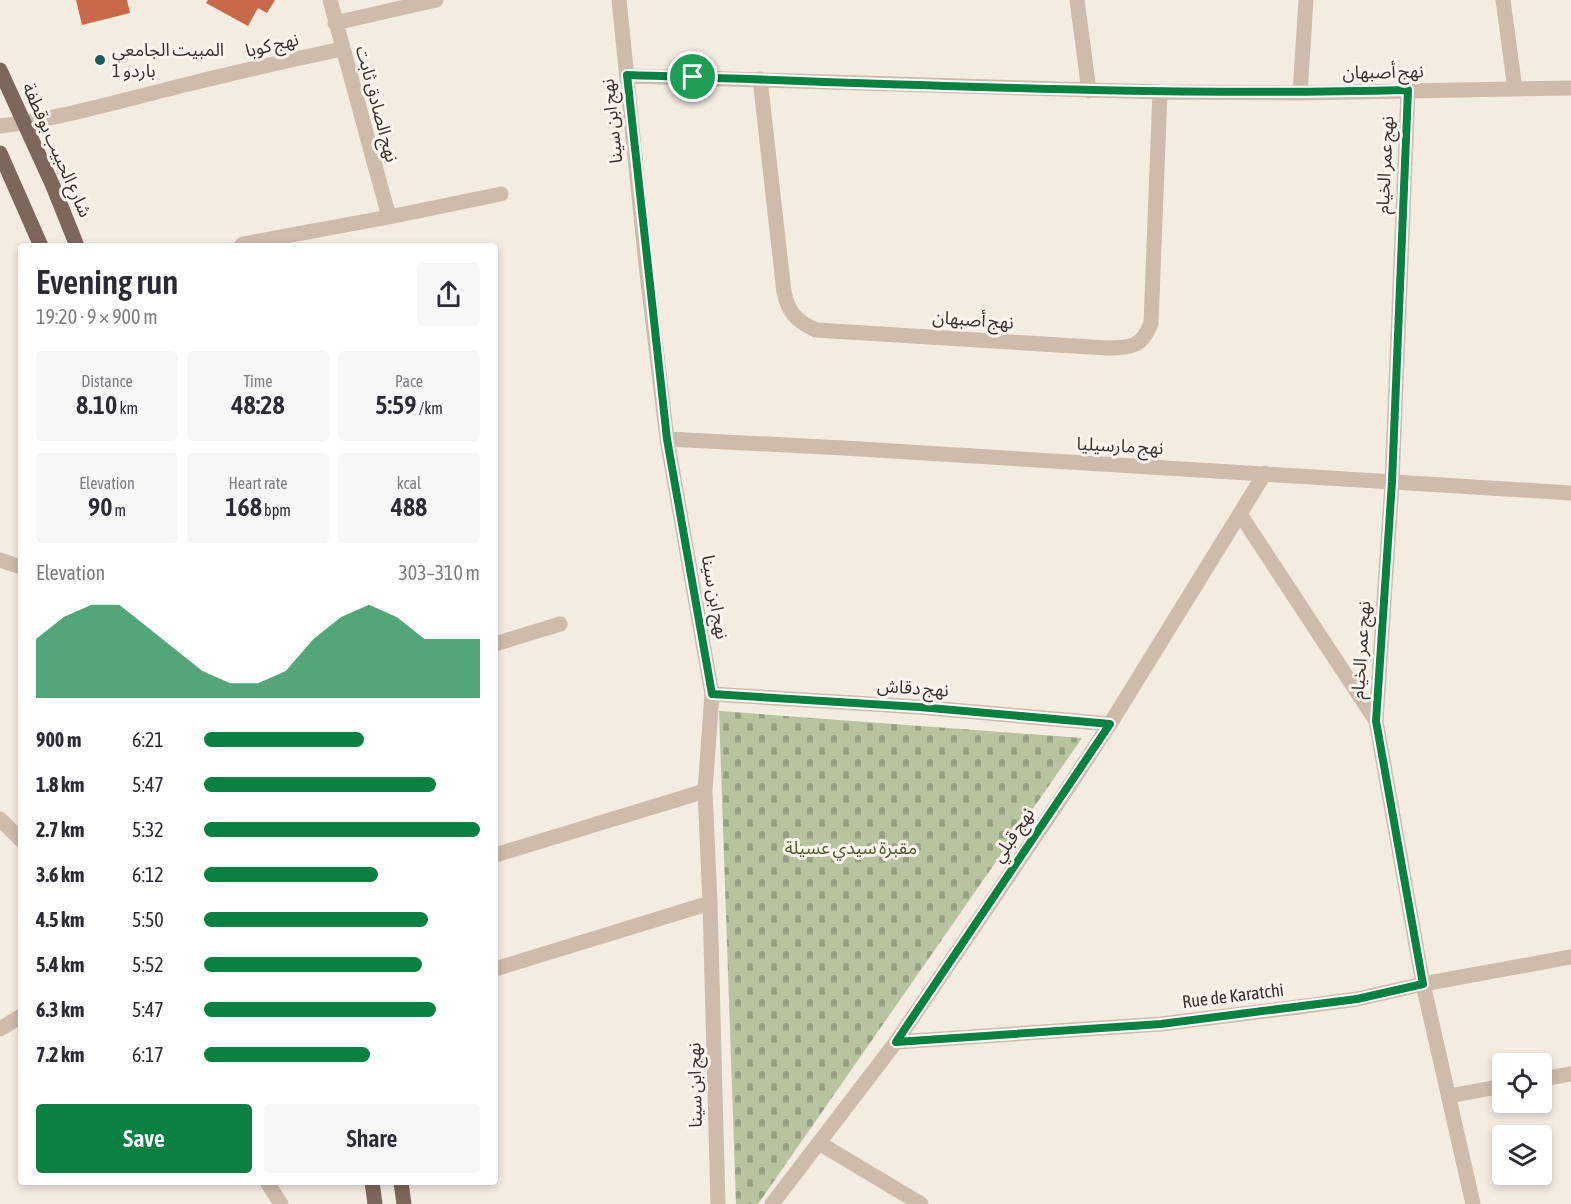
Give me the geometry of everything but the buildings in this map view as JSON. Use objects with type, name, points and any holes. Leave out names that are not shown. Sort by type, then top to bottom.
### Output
[{"type":"main road","name":"شارع الحبيب بوقطفة","points":[[0,69],[76,243]]},
{"type":"main road","points":[[0,153],[40,243]]},
{"type":"main road","points":[[372,1185],[375,1204]]},
{"type":"main road","points":[[401,1185],[404,1204]]},
{"type":"street","name":"نهج الصادق ثابت","points":[[330,0],[389,217]]},
{"type":"street","points":[[335,23],[436,0]]},
{"type":"street","name":"نهج ابن سينا","points":[[619,0],[667,439],[712,694],[705,791],[718,1204]]},
{"type":"street","points":[[1077,0],[1089,91]]},
{"type":"street","points":[[1300,93],[1306,0]]},
{"type":"street","points":[[1503,0],[1515,89]]},
{"type":"street","name":"نهج كوبا","points":[[0,126],[85,111],[190,83],[342,49]]},
{"type":"street","name":"نهج أصبهان","points":[[627,75],[1160,92],[1300,93],[1571,88]]},
{"type":"street","name":"نهج أصبهان","points":[[760,79],[786,305],[794,317],[804,325],[816,330],[1107,348],[1125,348],[1137,344],[1146,335],[1151,323],[1160,92]]},
{"type":"street","name":"نهج عمر الخيام","points":[[1408,90],[1392,482],[1376,721],[1423,984],[1473,1204]]},
{"type":"street","points":[[248,243],[501,194]]},
{"type":"street","name":"نهج مارسيليا","points":[[667,439],[1571,493]]},
{"type":"street","name":"نهج قبلي","points":[[772,1204],[896,1042],[1110,724],[1265,473]]},
{"type":"street","points":[[1240,514],[1376,721]]},
{"type":"street","points":[[0,560],[18,566]]},
{"type":"street","points":[[498,643],[560,624]]},
{"type":"street","name":"نهج دقاش","points":[[712,694],[919,707],[1110,724]]},
{"type":"street","points":[[498,854],[705,791]]},
{"type":"street","points":[[0,819],[18,837]]},
{"type":"street","points":[[498,968],[710,903]]},
{"type":"street","name":"Rue de Karatchi","points":[[896,1042],[1161,1024],[1357,999],[1423,984],[1571,957]]},
{"type":"street","points":[[0,1029],[18,1018]]},
{"type":"street","points":[[1552,1077],[1571,1074]]},
{"type":"street","points":[[1449,1096],[1492,1088]]},
{"type":"street","points":[[819,1143],[921,1204]]},
{"type":"street","points":[[269,1185],[281,1204]]},
{"type":"green space","name":"مقبرة سيدي عسيلة","points":[[719,711],[1082,738],[758,1204],[736,1204]]},
{"type":"place","name":"المبيت الجامعي باردو 1","points":[[100,60]]},
{"type":"route","points":[[627,75],[693,77],[1089,91],[1300,93],[1408,90],[1392,482],[1376,721],[1423,984],[1357,999],[1161,1024],[896,1042],[1110,724],[919,707],[712,694],[667,439],[646,265],[627,75]]}]
